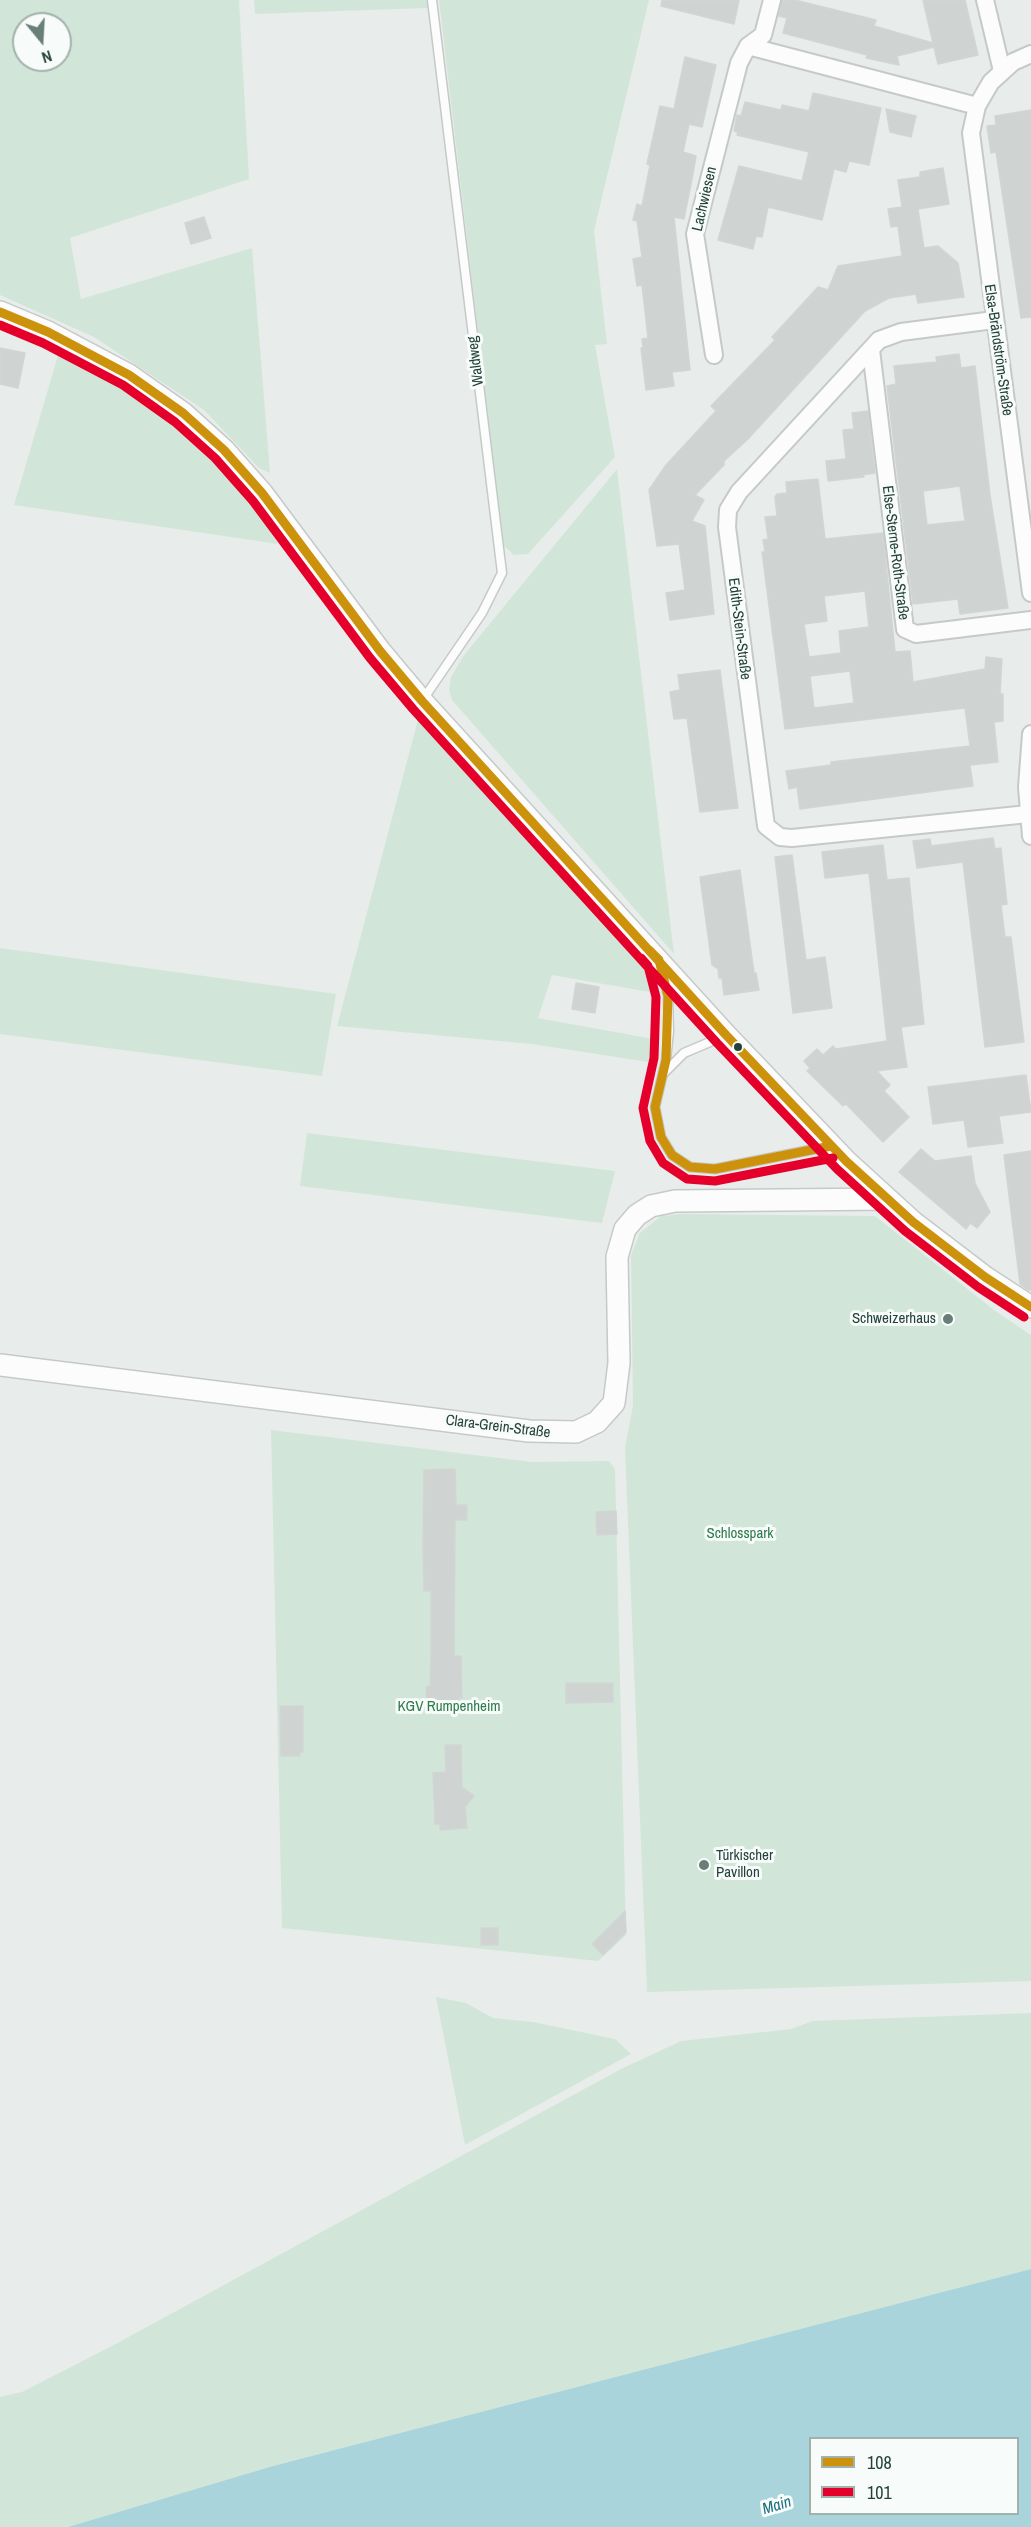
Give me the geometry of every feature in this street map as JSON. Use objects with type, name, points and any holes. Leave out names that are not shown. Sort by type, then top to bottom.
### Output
[{"type":"street","name":"Lachwiesen","points":[[714,355],[695,234],[739,63],[748,46],[763,35],[772,0]]},
{"type":"street","points":[[985,0],[1002,71]]},
{"type":"street","points":[[748,46],[977,106],[991,82],[1002,71],[1031,54]]},
{"type":"street","name":"Elsa-Brändström-Straße","points":[[977,106],[971,133],[972,150],[1029,563],[1031,593]]},
{"type":"street","points":[[0,312],[48,332],[129,375],[183,413],[224,450],[262,493],[380,651],[726,1035],[831,1146],[887,1198],[938,1242],[1031,1307]]},
{"type":"street","name":"Edith-Stein-Straße","points":[[994,320],[891,334],[879,340],[739,492],[728,510],[728,539],[766,826],[780,837],[792,838],[1029,814]]},
{"type":"street","name":"Else-Sterne-Roth-Straße","points":[[871,350],[905,629],[916,634],[1031,621]]},
{"type":"street","points":[[1031,734],[1029,814],[1031,836]]},
{"type":"street","name":"Clara-Grein-Straße","points":[[0,1365],[529,1431],[576,1432],[597,1422],[614,1403],[619,1363],[617,1257],[626,1229],[637,1215],[651,1206],[675,1201],[887,1198]]},
{"type":"lane","name":"Waldweg","points":[[423,701],[482,613],[502,573],[432,0]]},
{"type":"lane","points":[[659,960],[669,1004],[668,1045],[664,1073],[655,1107],[658,1126],[672,1155],[690,1167],[714,1169],[831,1146]]},
{"type":"lane","points":[[664,1073],[691,1050],[726,1035]]},
{"type":"green space","points":[[0,0],[239,0],[249,179],[70,238],[81,299],[252,248],[270,473],[259,468],[204,410],[94,337],[0,295]]},
{"type":"green space","points":[[254,0],[427,0],[428,8],[255,14]]},
{"type":"green space","points":[[439,0],[649,0],[594,231],[607,344],[595,345],[615,457],[528,554],[514,555],[503,545]]},
{"type":"green space","points":[[59,352],[124,385],[180,425],[238,481],[278,544],[14,505]]},
{"type":"green space","points":[[617,469],[674,954],[452,700],[449,690],[451,677],[464,655]]},
{"type":"green space","points":[[420,712],[649,965],[661,994],[552,975],[538,1018],[659,1040],[648,1062],[532,1044],[337,1026]]},
{"type":"green space","points":[[0,948],[336,994],[322,1076],[0,1034]]},
{"type":"green space","points":[[307,1133],[615,1171],[602,1223],[300,1186]]},
{"type":"green space","name":"Schlosspark","points":[[681,1214],[875,1216],[994,1310],[1031,1335],[1031,1981],[647,1992],[625,1448],[633,1405],[631,1255],[640,1233],[661,1216]]},
{"type":"green space","name":"KGV Rumpenheim","points":[[271,1430],[532,1462],[609,1461],[615,1469],[626,1935],[598,1961],[282,1928]]},
{"type":"green space","points":[[436,1997],[466,2003],[493,2018],[533,2022],[615,2039],[631,2054],[465,2145]]},
{"type":"green space","points":[[1031,2013],[1031,2269],[273,2466],[68,2527],[0,2527],[0,2397],[22,2392],[110,2347],[621,2069],[681,2041],[791,2029],[813,2021]]},
{"type":"water","name":"Main","points":[[1031,2269],[1031,2527],[68,2527],[273,2466]]},
{"type":"building","points":[[662,0],[739,0],[734,24],[661,6]]},
{"type":"building","points":[[782,0],[795,0],[876,20],[874,26],[933,43],[923,0],[965,0],[978,55],[938,64],[934,47],[897,56],[899,65],[866,58],[867,55],[783,33],[787,18],[779,16]]},
{"type":"building","points":[[685,57],[716,65],[702,127],[689,124],[683,152],[696,156],[684,219],[674,217],[690,370],[672,372],[674,386],[646,390],[641,348],[643,348],[642,339],[648,338],[642,285],[637,286],[633,259],[642,257],[637,221],[633,220],[637,204],[642,206],[650,165],[647,164],[660,106],[674,109]]},
{"type":"building","points":[[813,93],[881,108],[869,165],[849,161],[846,172],[834,169],[822,220],[768,207],[762,237],[756,236],[753,249],[718,240],[739,166],[802,181],[809,152],[737,135],[738,132],[734,131],[737,115],[741,116],[745,102],[781,110],[782,105],[809,111]]},
{"type":"building","points":[[886,109],[916,116],[911,137],[890,132]]},
{"type":"building","points":[[1031,110],[1031,317],[1021,318],[996,152],[991,153],[987,126],[996,125],[995,116]]},
{"type":"building","points":[[943,168],[949,204],[918,209],[923,242],[924,248],[938,246],[958,263],[964,297],[918,303],[916,294],[889,298],[865,311],[748,439],[724,461],[724,465],[695,495],[704,500],[692,521],[705,526],[714,614],[670,620],[666,593],[685,590],[679,544],[657,546],[649,490],[666,465],[716,411],[711,406],[775,340],[772,337],[818,287],[828,290],[838,266],[902,256],[898,226],[891,227],[888,209],[902,207],[898,180],[920,177],[920,172]]},
{"type":"building","points":[[204,217],[211,238],[191,244],[185,223]]},
{"type":"building","points":[[0,348],[25,353],[18,388],[0,384]]},
{"type":"building","points":[[959,354],[961,368],[975,366],[990,495],[1008,608],[960,614],[958,599],[913,604],[887,386],[896,384],[894,366],[937,362],[936,357]],"holes":[[[960,486],[965,521],[927,525],[923,491]]]},
{"type":"building","points":[[868,411],[875,473],[863,475],[864,477],[828,481],[826,461],[846,459],[843,430],[854,429],[852,413]]},
{"type":"building","points":[[818,479],[825,539],[883,533],[895,652],[910,651],[913,682],[985,669],[986,657],[1002,659],[1000,694],[1003,694],[1003,721],[994,722],[998,762],[970,765],[973,786],[800,809],[797,787],[789,789],[786,771],[831,765],[831,762],[970,746],[965,708],[785,729],[762,552],[765,552],[763,540],[768,539],[765,517],[777,516],[775,497],[777,494],[787,493],[786,482]],"holes":[[[865,591],[869,627],[839,631],[841,653],[809,657],[804,624],[827,621],[824,596]],[[850,671],[854,703],[814,708],[810,676]]]},
{"type":"building","points":[[720,670],[738,808],[700,812],[687,718],[674,719],[670,692],[680,690],[678,675]]},
{"type":"building","points":[[993,838],[995,849],[1001,848],[1007,904],[1001,905],[1005,937],[1011,937],[1024,1042],[985,1047],[963,862],[917,868],[913,841],[930,839],[931,846]]},
{"type":"building","points":[[883,845],[887,880],[909,878],[924,1024],[901,1027],[907,1067],[877,1071],[890,1085],[884,1091],[909,1117],[883,1142],[846,1104],[843,1106],[807,1071],[810,1068],[804,1061],[817,1049],[823,1055],[833,1046],[836,1049],[887,1041],[869,873],[825,878],[822,852]]},
{"type":"building","points":[[792,855],[806,960],[825,957],[832,1008],[793,1013],[775,857]]},
{"type":"building","points":[[740,870],[754,973],[756,973],[759,990],[724,995],[722,978],[719,978],[718,969],[712,965],[700,877]]},
{"type":"building","points":[[576,983],[599,987],[595,1013],[572,1009]]},
{"type":"building","points":[[1026,1075],[1031,1112],[999,1116],[1003,1143],[968,1147],[964,1120],[933,1124],[928,1087]]},
{"type":"building","points":[[921,1149],[935,1161],[971,1156],[975,1183],[990,1212],[977,1228],[970,1223],[966,1229],[899,1172]]},
{"type":"building","points":[[1031,1151],[1031,1290],[1028,1290],[1020,1284],[1004,1155]]},
{"type":"building","points":[[455,1469],[456,1505],[467,1505],[467,1520],[455,1520],[454,1656],[461,1656],[462,1698],[459,1698],[459,1707],[453,1707],[453,1711],[435,1712],[435,1704],[427,1705],[426,1687],[430,1686],[431,1591],[424,1591],[424,1470]]},
{"type":"building","points":[[616,1511],[617,1534],[597,1535],[596,1512]]},
{"type":"building","points":[[566,1683],[613,1683],[613,1702],[566,1703]]},
{"type":"building","points":[[280,1706],[303,1706],[303,1752],[300,1752],[300,1756],[281,1756]]},
{"type":"building","points":[[445,1745],[461,1745],[462,1787],[474,1796],[465,1807],[467,1828],[440,1830],[440,1824],[435,1824],[433,1773],[446,1772]]},
{"type":"building","points":[[625,1911],[626,1932],[603,1955],[592,1944]]},
{"type":"building","points":[[481,1928],[498,1928],[498,1945],[481,1945]]},
{"type":"transit line","name":"108","points":[[0,312],[48,332],[129,375],[183,413],[224,450],[262,493],[380,651],[422,701],[726,1035],[846,1161],[913,1222],[985,1277],[1031,1307]]},
{"type":"transit line","name":"101","points":[[0,325],[43,343],[123,385],[175,422],[215,458],[253,501],[370,658],[413,709],[717,1043],[837,1169],[905,1231],[978,1287],[1024,1317]]},
{"type":"transit line","name":"108","points":[[649,950],[659,960],[668,996],[666,1060],[655,1107],[661,1137],[672,1155],[690,1167],[715,1169],[831,1146]]},
{"type":"transit line","name":"101","points":[[641,958],[648,966],[656,997],[654,1058],[643,1108],[650,1141],[663,1163],[687,1179],[715,1181],[833,1158]]},
{"type":"place","name":"Schweizerhaus","points":[[948,1319]]},
{"type":"place","name":"Türkischer Pavillon","points":[[704,1865]]}]
